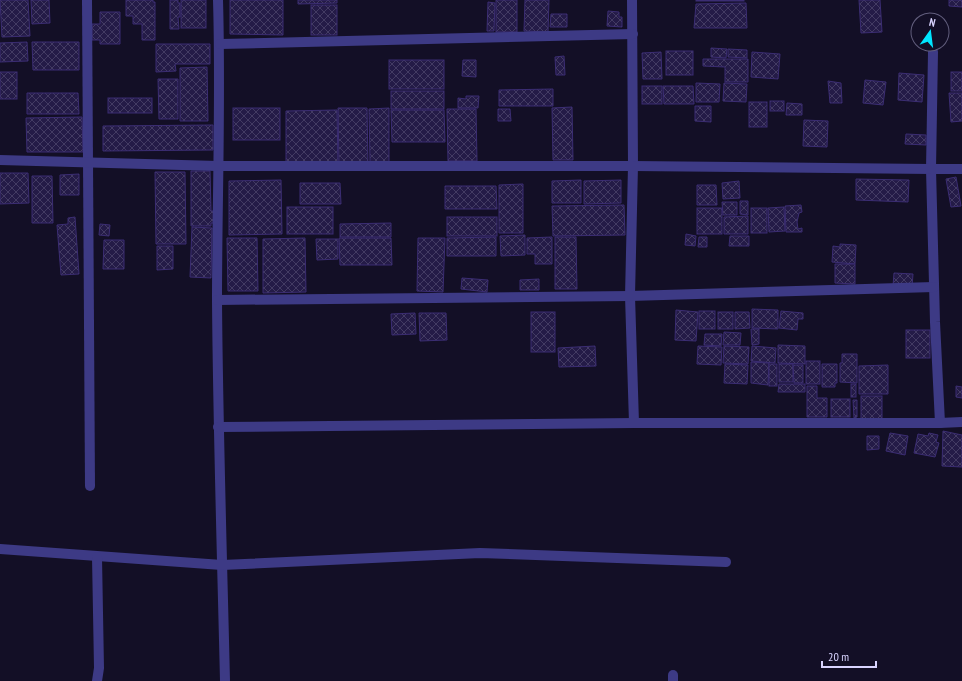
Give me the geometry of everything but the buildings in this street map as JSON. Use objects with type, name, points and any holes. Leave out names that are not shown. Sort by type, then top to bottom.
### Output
[{"type":"street","points":[[87,0],[90,486]]},
{"type":"street","points":[[218,0],[220,44],[218,166],[218,427],[225,681]]},
{"type":"street","points":[[632,0],[633,34],[630,296],[634,423]]},
{"type":"street","points":[[220,44],[633,34]]},
{"type":"street","points":[[933,52],[931,169],[940,423]]},
{"type":"street","points":[[0,160],[218,166],[632,166],[962,169]]},
{"type":"street","points":[[218,300],[630,296],[934,287]]},
{"type":"street","points":[[218,427],[634,423],[962,422]]},
{"type":"street","points":[[0,550],[222,565],[480,553],[726,562]]},
{"type":"street","points":[[97,557],[100,668],[97,681]]}]
